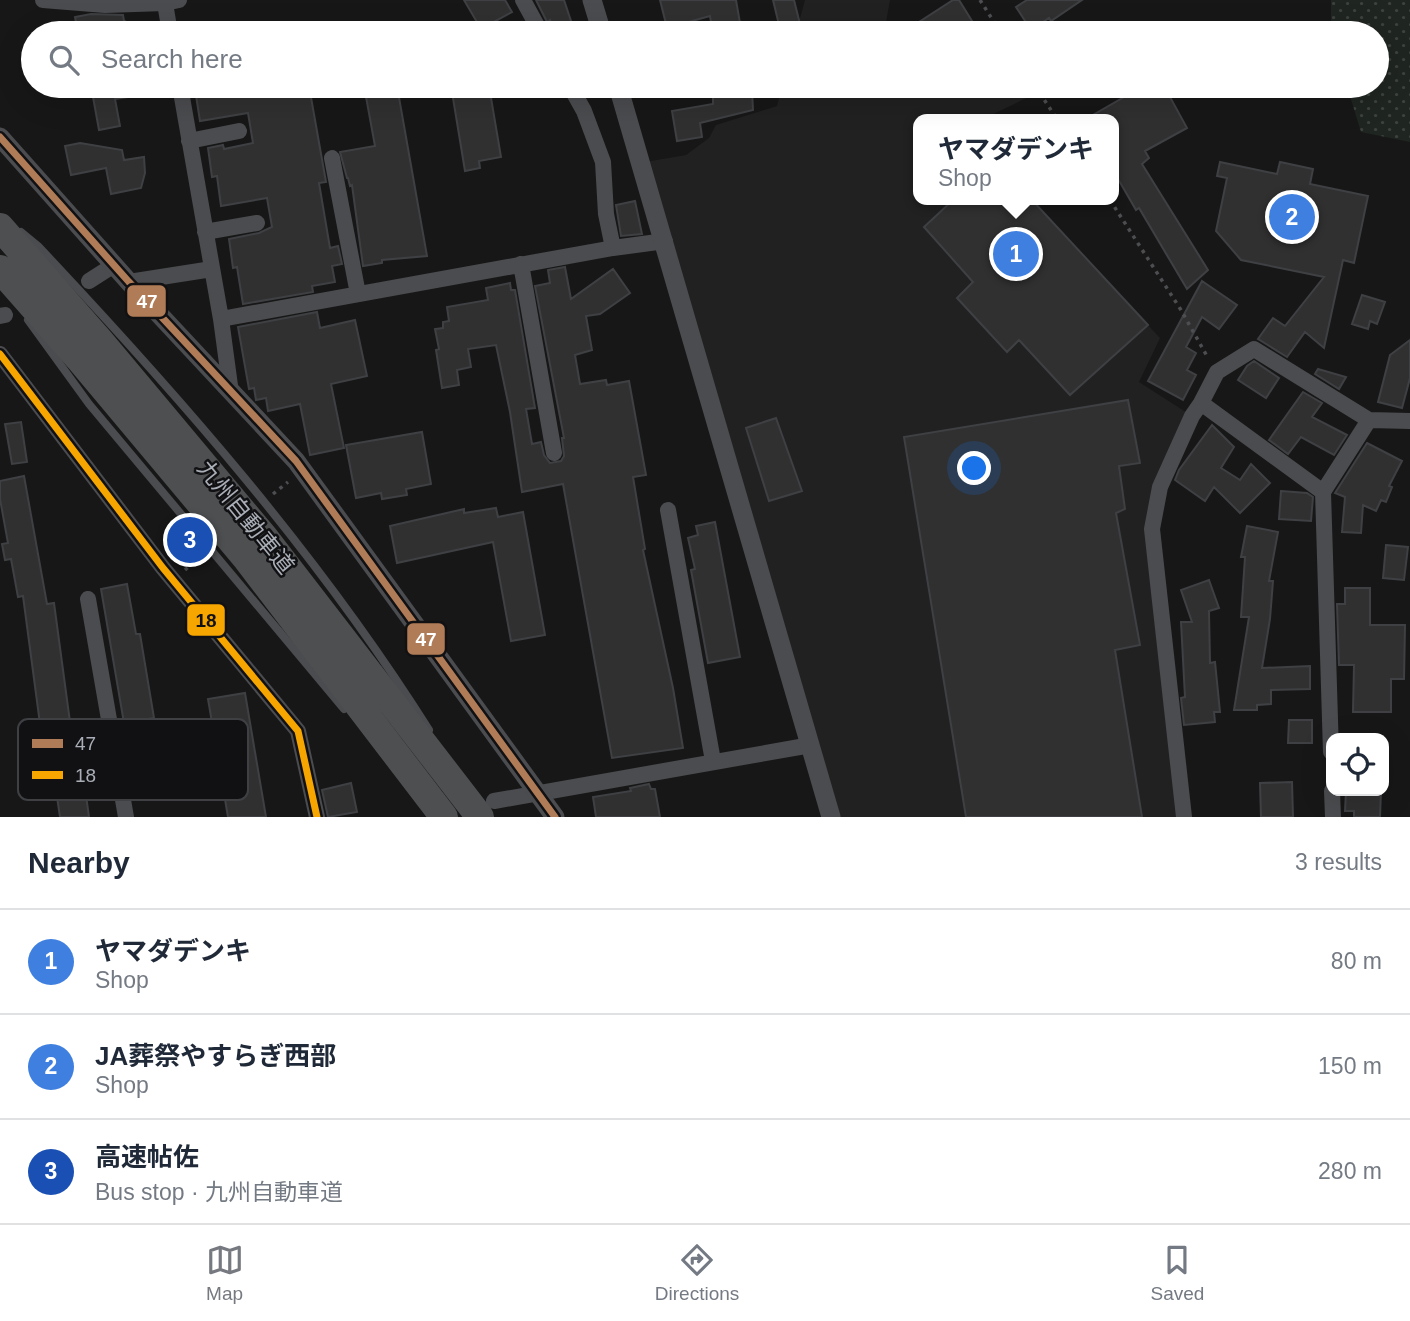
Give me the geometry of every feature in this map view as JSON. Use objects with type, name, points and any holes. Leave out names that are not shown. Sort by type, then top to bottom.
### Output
[{"type":"highway","name":"九州自動車道","points":[[0,227],[100,341],[265,538],[486,812]]},
{"type":"highway","name":"九州自動車道","points":[[4,281],[81,360],[246,558],[444,817]]},
{"type":"street","points":[[43,0],[105,5],[172,1],[171,21]]},
{"type":"street","points":[[523,0],[534,21]]},
{"type":"street","points":[[592,0],[598,21]]},
{"type":"street","points":[[182,98],[221,319],[231,393]]},
{"type":"street","points":[[577,98],[603,162],[606,214],[613,248]]},
{"type":"street","points":[[622,98],[831,817]]},
{"type":"street","points":[[189,141],[239,131]]},
{"type":"street","points":[[0,137],[129,282],[296,461],[555,817]]},
{"type":"street","points":[[332,158],[358,294]]},
{"type":"street","points":[[205,232],[257,223]]},
{"type":"street","points":[[221,319],[521,264],[665,241]]},
{"type":"street","points":[[521,264],[554,453]]},
{"type":"street","points":[[89,281],[114,265]]},
{"type":"street","points":[[129,282],[212,269]]},
{"type":"street","points":[[1184,817],[1153,529],[1160,487],[1192,416],[1217,372],[1254,349],[1369,420],[1410,421]]},
{"type":"street","points":[[0,354],[163,568],[298,731],[317,817]]},
{"type":"street","points":[[1201,404],[1324,492]]},
{"type":"street","points":[[1330,733],[1324,492],[1369,420]]},
{"type":"street","points":[[668,510],[713,761]]},
{"type":"street","points":[[88,599],[109,719]]},
{"type":"street","points":[[486,812],[538,793],[811,745]]},
{"type":"street","points":[[1332,796],[1333,817]]},
{"type":"lane","points":[[0,215],[38,246],[122,335],[223,452],[370,639],[435,739]]},
{"type":"lane","points":[[0,282],[4,281]]},
{"type":"lane","points":[[24,316],[89,404],[351,716]]},
{"type":"lane","points":[[386,757],[438,817]]},
{"type":"lane","points":[[449,761],[486,812]]},
{"type":"path","points":[[980,0],[993,21]]},
{"type":"path","points":[[1043,98],[1055,114]]},
{"type":"path","points":[[1113,205],[1181,310],[1217,372]]},
{"type":"path","points":[[275,491],[293,478]]},
{"type":"path","points":[[183,572],[198,558]]},
{"type":"shaded area","points":[[805,0],[890,0],[886,21],[799,21]]},
{"type":"shaded area","points":[[1331,0],[1410,0],[1410,142],[1361,132],[1351,98],[1389,98],[1389,21],[1331,21]]},
{"type":"shaded area","points":[[779,98],[1027,98],[993,114],[913,114],[913,205],[1038,205],[1160,338],[1139,382],[1192,416],[1152,529],[1184,817],[831,817],[645,162],[686,155],[709,138],[716,125],[777,106]]},
{"type":"building","points":[[464,0],[505,0],[512,12],[496,21],[476,21]]},
{"type":"building","points":[[536,0],[564,0],[571,21],[546,21]]},
{"type":"building","points":[[660,0],[736,0],[740,21],[711,21],[710,16],[692,21],[665,21]]},
{"type":"building","points":[[773,0],[794,0],[799,21],[778,21]]},
{"type":"building","points":[[953,0],[959,0],[972,21],[921,21]]},
{"type":"building","points":[[1027,0],[1082,0],[1051,21],[1049,18],[1044,21],[1025,21],[1016,7]]},
{"type":"building","points":[[91,14],[123,15],[124,21],[76,21],[75,17]]},
{"type":"building","points":[[93,98],[122,98],[115,99],[120,126],[99,130]]},
{"type":"building","points":[[196,98],[311,98],[326,182],[319,183],[330,248],[338,246],[342,264],[332,266],[335,282],[312,286],[313,292],[243,304],[237,267],[233,268],[229,239],[259,233],[272,227],[267,198],[221,206],[217,176],[212,177],[208,148],[223,145],[224,149],[253,143],[248,113],[200,121]]},
{"type":"building","points":[[366,98],[399,98],[427,256],[382,260],[382,263],[363,266],[352,185],[350,186],[347,178],[340,152],[375,146]]},
{"type":"building","points":[[453,98],[491,98],[501,157],[479,161],[480,168],[465,171]]},
{"type":"building","points":[[713,98],[752,98],[753,110],[700,123],[702,137],[677,141],[672,111],[713,104]]},
{"type":"building","points":[[1122,98],[1171,98],[1187,128],[1145,151],[1149,158],[1142,164],[1208,270],[1187,289],[1139,208],[1136,210],[1119,181],[1119,114],[1095,114]]},
{"type":"building","points":[[80,143],[122,150],[124,160],[144,157],[145,173],[141,188],[111,194],[106,168],[71,175],[65,146]]},
{"type":"building","points":[[1220,162],[1277,174],[1280,162],[1313,169],[1310,184],[1368,196],[1354,263],[1343,260],[1324,348],[1305,332],[1287,357],[1258,339],[1273,318],[1285,326],[1324,277],[1241,260],[1216,231],[1227,178],[1217,176]]},
{"type":"building","points":[[635,201],[642,234],[621,236],[616,205]]},
{"type":"building","points":[[948,205],[1037,205],[1148,325],[1070,395],[1019,340],[1007,352],[957,298],[973,282],[924,227]]},
{"type":"building","points":[[565,267],[571,299],[613,269],[630,293],[600,314],[586,316],[592,350],[575,355],[580,384],[606,380],[607,385],[629,381],[646,475],[633,477],[645,549],[643,550],[683,748],[612,758],[563,484],[522,492],[510,412],[496,345],[468,349],[471,367],[457,370],[459,385],[442,388],[435,329],[443,328],[443,322],[449,321],[447,307],[488,300],[486,288],[510,283],[511,290],[515,290],[535,408],[526,409],[532,444],[541,442],[544,455],[550,463],[561,461],[564,456],[564,438],[535,286],[550,283],[548,270]]},
{"type":"building","points":[[1202,281],[1237,305],[1219,329],[1202,317],[1186,347],[1196,353],[1187,370],[1196,375],[1183,400],[1148,381]]},
{"type":"building","points":[[1362,295],[1385,302],[1377,324],[1370,321],[1368,329],[1352,324]]},
{"type":"building","points":[[317,312],[320,328],[355,320],[367,376],[331,384],[344,448],[310,455],[300,404],[268,411],[266,398],[256,400],[254,388],[249,389],[238,327]]},
{"type":"building","points":[[1410,340],[1410,378],[1402,408],[1378,402],[1390,355]]},
{"type":"building","points":[[1254,361],[1279,378],[1266,398],[1238,380],[1247,366]]},
{"type":"building","points":[[1318,369],[1346,377],[1339,389],[1315,374]]},
{"type":"building","points":[[1303,392],[1322,403],[1312,417],[1347,435],[1334,455],[1301,437],[1288,454],[1269,440]]},
{"type":"building","points":[[1128,400],[1140,463],[1119,466],[1125,509],[1116,513],[1140,645],[1115,650],[1142,817],[966,817],[904,437]]},
{"type":"building","points":[[776,418],[802,491],[769,501],[746,428]]},
{"type":"building","points":[[21,422],[27,462],[12,464],[5,424]]},
{"type":"building","points":[[1212,425],[1234,447],[1221,468],[1240,480],[1251,464],[1270,483],[1240,513],[1214,487],[1205,501],[1175,480],[1179,470]]},
{"type":"building","points":[[422,432],[431,484],[406,489],[407,495],[382,499],[381,493],[356,498],[346,445]]},
{"type":"building","points":[[1367,443],[1402,461],[1389,486],[1392,487],[1386,502],[1381,500],[1376,511],[1363,505],[1361,533],[1342,532],[1345,497],[1335,493]]},
{"type":"building","points":[[24,476],[47,604],[54,603],[70,719],[39,719],[23,596],[18,597],[11,559],[5,560],[2,544],[8,543],[0,499],[0,481]]},
{"type":"building","points":[[1281,491],[1307,493],[1313,497],[1311,521],[1279,519]]},
{"type":"building","points":[[496,508],[498,517],[523,512],[545,635],[511,641],[493,542],[397,563],[390,526],[464,509],[464,513]]},
{"type":"building","points":[[715,522],[740,657],[708,663],[688,538],[698,535],[696,526]]},
{"type":"building","points":[[1247,526],[1278,532],[1269,581],[1273,581],[1270,619],[1262,668],[1310,666],[1310,689],[1271,690],[1271,704],[1257,705],[1257,710],[1234,710],[1249,617],[1241,617],[1245,557],[1241,557]]},
{"type":"building","points":[[1386,545],[1408,547],[1404,580],[1383,578]]},
{"type":"building","points":[[1209,580],[1219,608],[1209,611],[1210,663],[1215,662],[1220,712],[1214,712],[1215,722],[1184,725],[1181,698],[1185,697],[1181,622],[1192,622],[1181,590]]},
{"type":"building","points":[[127,584],[136,634],[140,634],[154,718],[123,719],[101,589]]},
{"type":"building","points":[[1345,588],[1370,588],[1370,625],[1405,625],[1404,679],[1391,679],[1391,712],[1353,712],[1354,665],[1339,665],[1337,604],[1345,604]]},
{"type":"building","points":[[245,693],[266,817],[228,817],[225,800],[248,800],[248,719],[211,719],[208,699]]},
{"type":"building","points":[[1289,720],[1312,720],[1312,743],[1288,743]]},
{"type":"building","points":[[1292,782],[1293,817],[1261,817],[1260,783]]},
{"type":"building","points":[[351,783],[357,812],[328,817],[322,790]]},
{"type":"building","points":[[649,784],[651,789],[655,789],[660,817],[596,817],[593,797],[631,791],[630,788]]},
{"type":"building","points":[[1346,796],[1381,796],[1380,817],[1354,817],[1354,811],[1345,811]]},
{"type":"building","points":[[57,800],[87,800],[89,817],[60,817]]},
{"type":"transit line","name":"47","points":[[0,137],[129,282],[296,461],[555,817]]},
{"type":"transit line","name":"18","points":[[0,354],[163,568],[298,731],[317,817]]},
{"type":"place","name":"JA葬祭やすらぎ西部","points":[[1292,217]]},
{"type":"place","name":"ヤマダデンキ","points":[[1016,254]]},
{"type":"place","name":"高速帖佐","points":[[190,540]]}]
